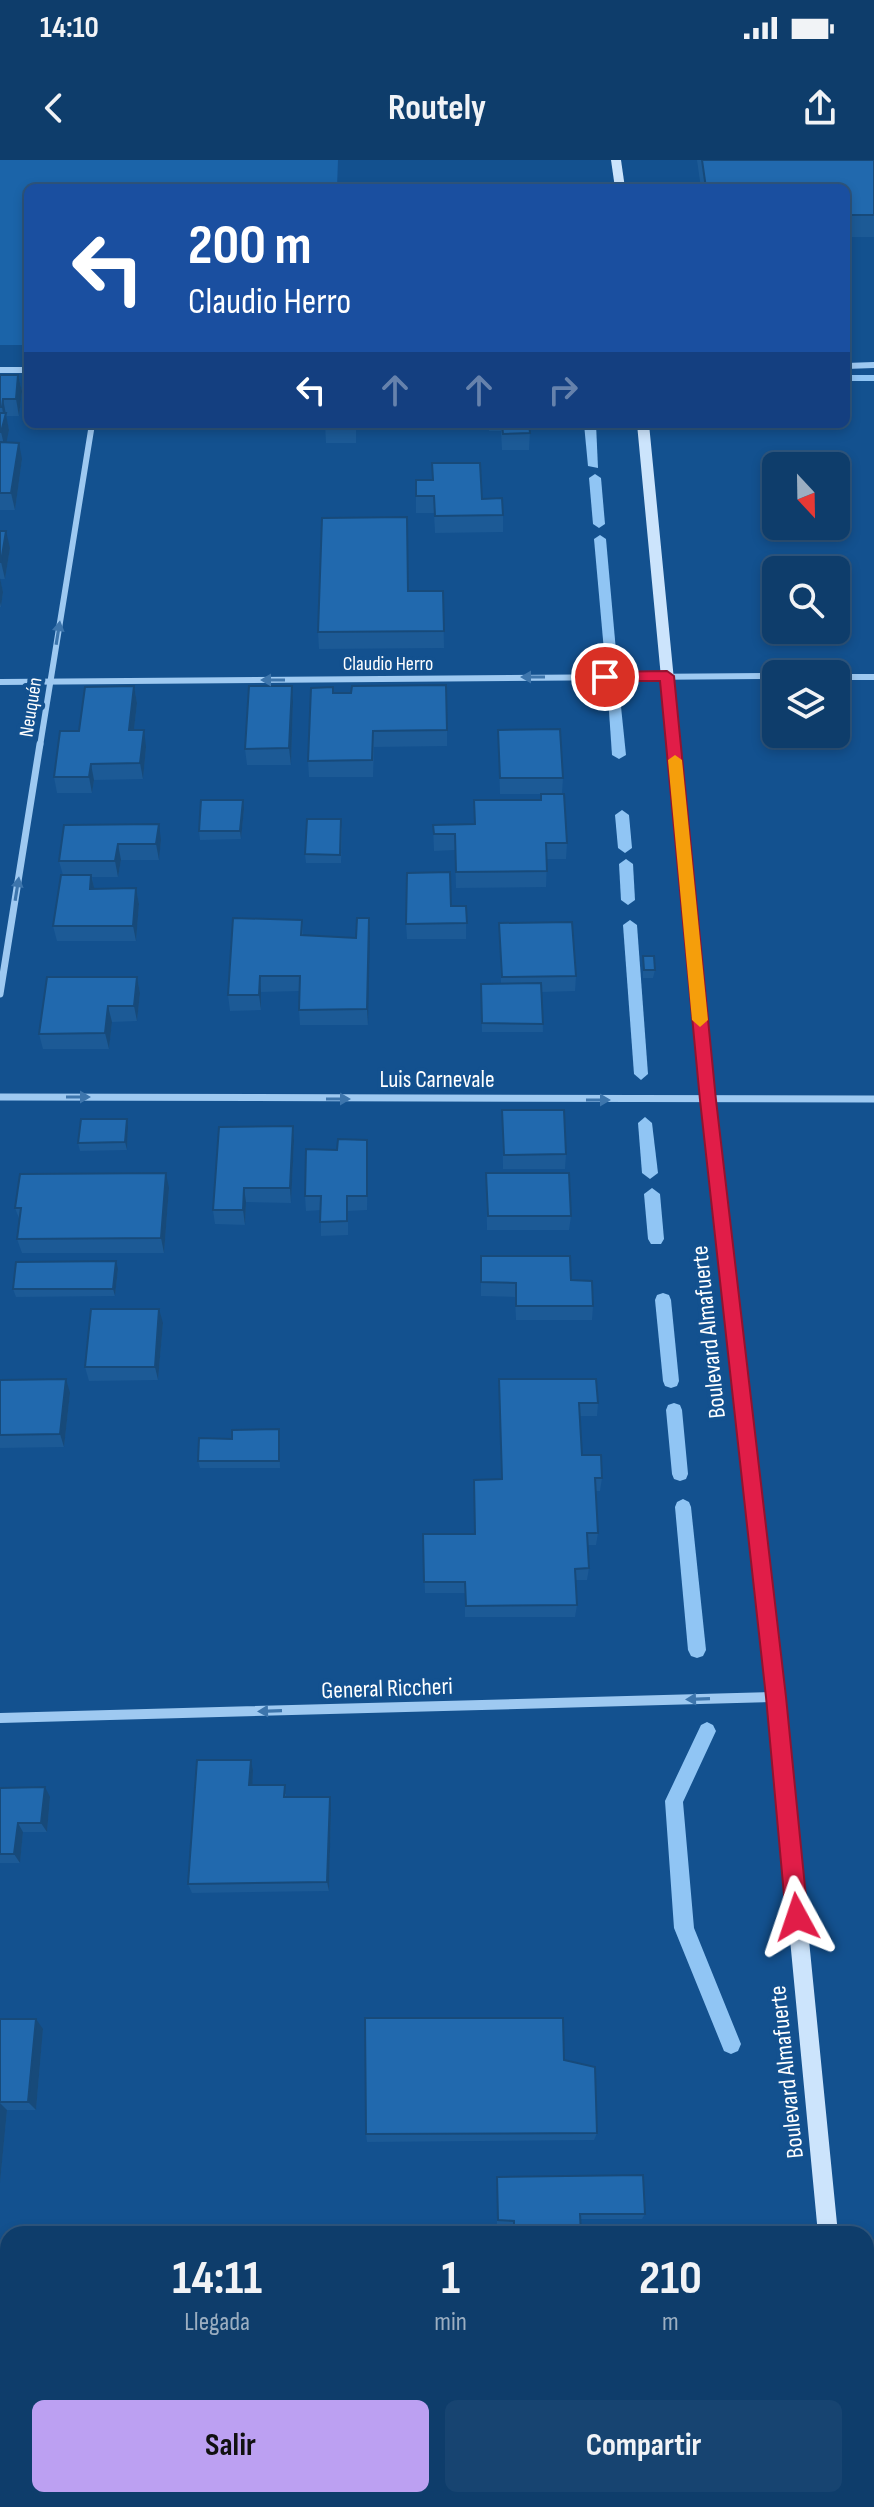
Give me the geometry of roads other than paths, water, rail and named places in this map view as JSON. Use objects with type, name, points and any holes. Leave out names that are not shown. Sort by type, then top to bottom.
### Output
[{"type":"main road","points":[[616,160],[619,184]]},
{"type":"main road","name":"Boulevard Almafuerte","points":[[643,428],[708,1100],[776,1697],[827,2226]]},
{"type":"street","points":[[850,366],[874,365]]},
{"type":"street","points":[[0,370],[24,370]]},
{"type":"street","name":"Neuquén","points":[[0,994],[91,428]]},
{"type":"street","name":"Claudio Herro","points":[[0,682],[762,676]]},
{"type":"street","points":[[850,677],[874,677]]},
{"type":"street","name":"Luis Carnevale","points":[[0,1097],[874,1099]]},
{"type":"street","name":"General Riccheri","points":[[0,1718],[776,1697]]},
{"type":"waterway","points":[[850,378],[874,378]]},
{"type":"waterway","points":[[590,428],[594,466]]},
{"type":"waterway","points":[[595,478],[599,524]]},
{"type":"waterway","points":[[600,539],[611,662]]},
{"type":"waterway","points":[[614,697],[619,755]]},
{"type":"waterway","points":[[622,815],[625,848]]},
{"type":"waterway","points":[[626,864],[628,900]]},
{"type":"waterway","points":[[630,925],[641,1074]]},
{"type":"waterway","points":[[645,1123],[650,1173]]},
{"type":"waterway","points":[[652,1194],[656,1239]]},
{"type":"waterway","points":[[663,1300],[671,1381]]},
{"type":"waterway","points":[[674,1410],[680,1474]]},
{"type":"waterway","points":[[683,1507],[697,1650]]},
{"type":"waterway","points":[[707,1731],[674,1801],[684,1928],[731,2044]]}]
